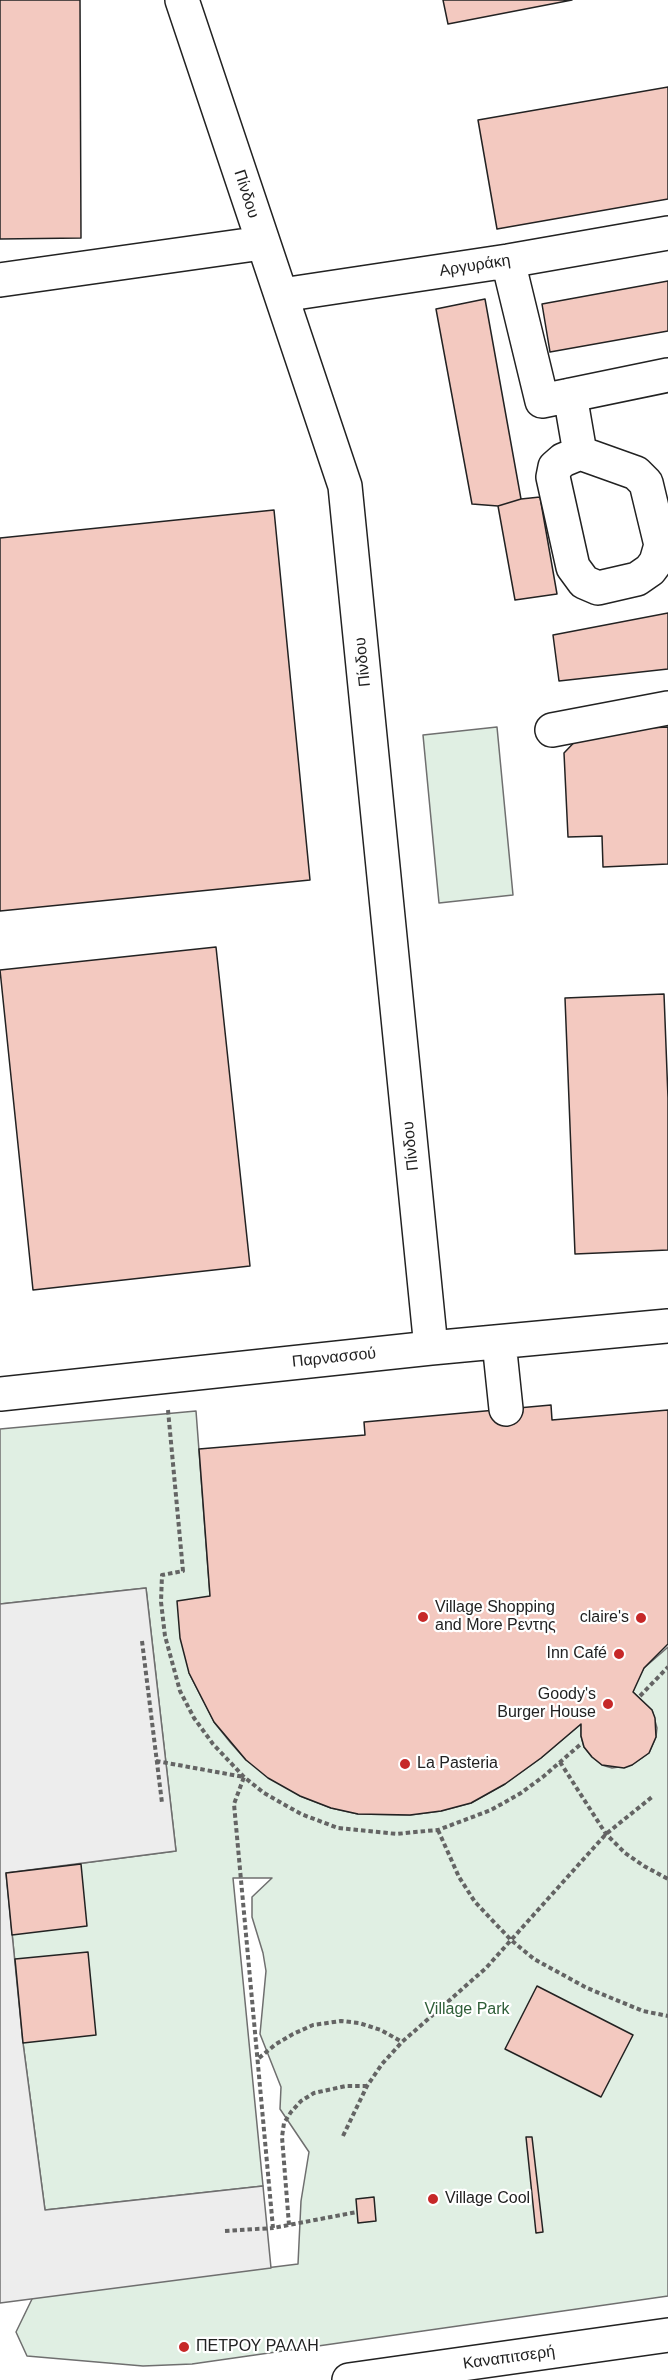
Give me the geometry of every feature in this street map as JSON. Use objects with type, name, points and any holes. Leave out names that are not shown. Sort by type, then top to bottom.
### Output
[{"type":"street","name":"Πίνδου","points":[[182,0],[345,486],[431,1348]]},
{"type":"street","name":"Αργυράκη","points":[[282,295],[508,261],[668,233]]},
{"type":"street","points":[[0,279],[262,243]]},
{"type":"street","points":[[508,261],[543,401],[668,375]]},
{"type":"street","points":[[570,395],[580,453]]},
{"type":"street","points":[[552,730],[668,708]]},
{"type":"street","name":"Παρνασσού","points":[[0,1394],[431,1348],[668,1326]]},
{"type":"street","points":[[499,1342],[506,1409]]},
{"type":"street","name":"Καναπιτσερή","points":[[349,2380],[668,2336]]},
{"type":"path","points":[[165,1376],[183,1571],[162,1575],[161,1602],[165,1636],[180,1691],[194,1718],[213,1744],[244,1777],[264,1793],[301,1814],[338,1828],[397,1834],[438,1830],[491,1810],[511,1799],[544,1776],[582,1743]]},
{"type":"path","points":[[142,1641],[162,1803]]},
{"type":"path","points":[[640,1696],[668,1667]]},
{"type":"path","points":[[156,1761],[244,1777]]},
{"type":"path","points":[[560,1762],[606,1834],[625,1853],[668,1879]]},
{"type":"path","points":[[244,1777],[234,1804],[273,2228]]},
{"type":"path","points":[[343,2136],[367,2086],[382,2064],[402,2042],[476,1978],[606,1834],[652,1797]]},
{"type":"path","points":[[438,1830],[459,1877],[475,1902],[495,1926],[534,1959],[587,1988],[643,2011],[668,2016]]},
{"type":"path","points":[[259,2058],[293,2034],[313,2025],[341,2021],[359,2023],[381,2030],[402,2042]]},
{"type":"path","points":[[289,2225],[282,2137],[287,2117],[301,2101],[314,2093],[346,2086],[367,2086]]},
{"type":"path","points":[[225,2231],[273,2228],[357,2212]]},
{"type":"green space","points":[[497,727],[513,895],[439,903],[423,735]]},
{"type":"green space","name":"Village Park","points":[[196,1411],[210,1596],[189,1673],[214,1722],[246,1760],[300,1796],[331,1808],[358,1814],[410,1815],[441,1811],[471,1803],[505,1784],[541,1758],[581,1724],[584,1747],[592,1757],[602,1765],[612,1768],[632,1765],[649,1753],[657,1728],[652,1710],[633,1692],[635,1684],[644,1668],[668,1647],[668,2296],[192,2364],[143,2366],[27,2356],[16,2332],[33,2297],[298,2264],[301,2201],[309,2152],[280,2109],[281,2087],[260,2034],[266,1971],[252,1917],[252,1897],[272,1878],[233,1878],[263,2186],[45,2210],[23,2043],[6,1873],[176,1851],[146,1588],[0,1604],[0,1429]]},
{"type":"shaded area","points":[[146,1588],[176,1851],[6,1873],[23,2043],[45,2210],[263,2186],[271,2268],[0,2303],[0,1604]]},
{"type":"building","points":[[0,0],[80,0],[81,238],[0,239]]},
{"type":"building","points":[[443,0],[572,0],[448,24]]},
{"type":"building","points":[[668,87],[668,199],[497,229],[478,120]]},
{"type":"building","points":[[668,281],[668,331],[550,352],[542,304]]},
{"type":"building","points":[[485,299],[521,499],[498,506],[472,504],[436,309]]},
{"type":"building","points":[[540,497],[557,594],[515,600],[498,506],[521,499]]},
{"type":"building","points":[[274,510],[310,880],[0,911],[0,538]]},
{"type":"building","points":[[668,613],[668,669],[559,681],[553,635]]},
{"type":"building","points":[[668,727],[668,864],[603,867],[602,836],[568,837],[564,753],[585,731]]},
{"type":"building","points":[[216,947],[250,1266],[33,1290],[0,970]]},
{"type":"building","points":[[664,994],[668,1098],[668,1250],[575,1254],[565,998]]},
{"type":"building","name":"Village Shopping and More Ρεντης","points":[[551,1405],[552,1420],[668,1410],[668,1644],[644,1668],[633,1692],[652,1710],[655,1718],[656,1737],[649,1753],[624,1768],[602,1765],[584,1747],[581,1724],[541,1758],[505,1784],[471,1803],[441,1811],[410,1815],[358,1814],[331,1808],[300,1796],[268,1778],[246,1760],[214,1722],[189,1673],[180,1638],[177,1601],[210,1596],[199,1449],[365,1435],[364,1422]]},
{"type":"building","points":[[81,1864],[87,1926],[12,1935],[6,1873]]},
{"type":"building","points":[[88,1952],[96,2035],[23,2043],[15,1959]]},
{"type":"building","points":[[537,1986],[633,2035],[601,2097],[505,2049]]},
{"type":"building","points":[[526,2137],[532,2137],[543,2232],[536,2233]]},
{"type":"building","points":[[374,2197],[376,2221],[358,2223],[356,2199]]},
{"type":"place","name":"Village Shopping and More Ρεντης","points":[[423,1617]]},
{"type":"place","name":"claire's","points":[[641,1618]]},
{"type":"place","name":"Inn Café","points":[[619,1654]]},
{"type":"place","name":"Goody's Burger House","points":[[608,1704]]},
{"type":"place","name":"La Pasteria","points":[[405,1764]]},
{"type":"place","name":"Village Cool","points":[[433,2199]]},
{"type":"place","name":"ΠΕΤΡΟΥ ΡΑΛΛΗ","points":[[184,2347]]}]
